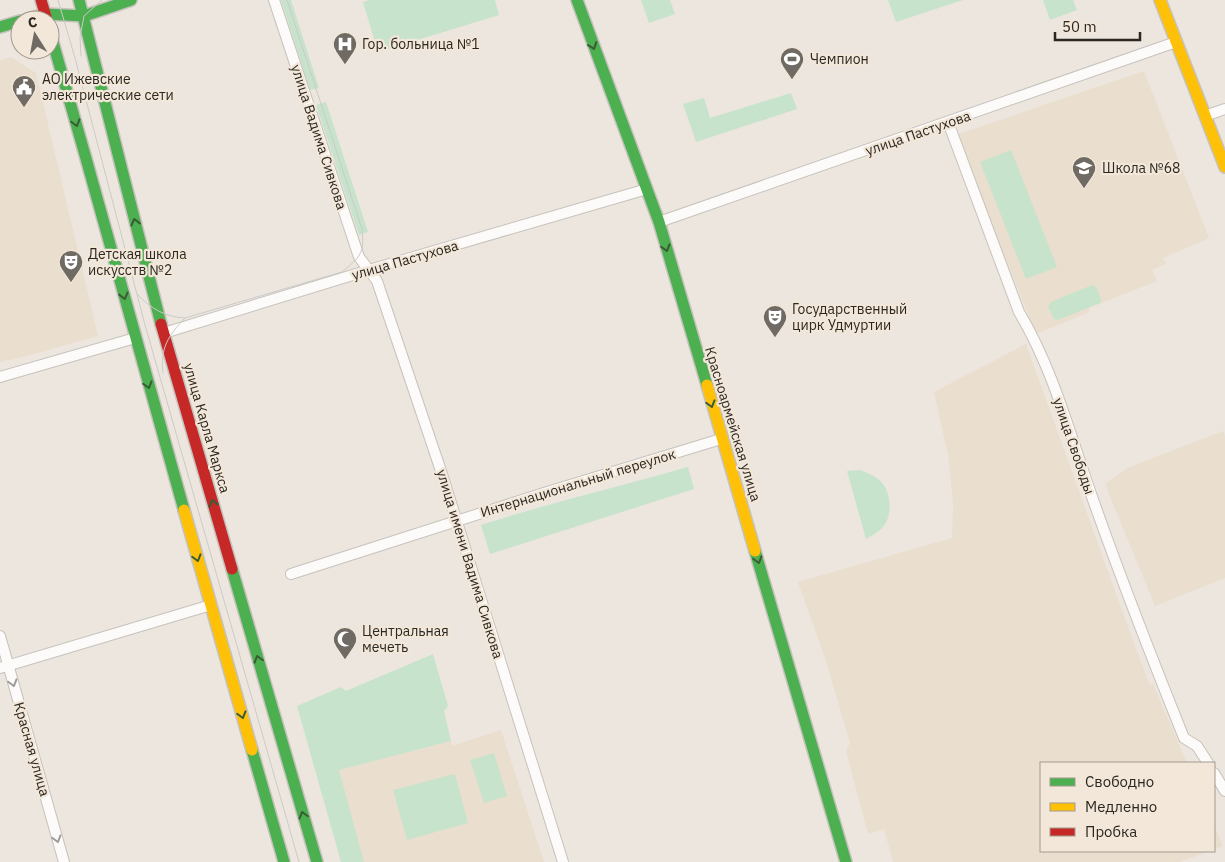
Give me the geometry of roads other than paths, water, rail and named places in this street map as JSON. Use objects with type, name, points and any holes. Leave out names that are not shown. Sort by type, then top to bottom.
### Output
[{"type":"main road","points":[[56,10],[71,0]]},
{"type":"main road","name":"улица Карла Маркса","points":[[79,0],[164,333],[317,862]]},
{"type":"main road","points":[[60,17],[84,16],[131,0]]},
{"type":"main road","name":"Красноармейская улица","points":[[577,0],[659,222],[846,862]]},
{"type":"main road","points":[[1160,0],[1225,167]]},
{"type":"main road","points":[[58,60],[284,862]]},
{"type":"street","name":"улица Вадима Сивкова","points":[[274,0],[359,258],[369,270]]},
{"type":"street","name":"улица Пастухова","points":[[659,222],[1176,42]]},
{"type":"street","points":[[1205,116],[1225,109]]},
{"type":"street","name":"улица Свободы","points":[[948,122],[1019,312],[1033,335],[1064,412],[1136,620],[1184,738],[1197,746],[1207,762]]},
{"type":"street","name":"улица Пастухова","points":[[164,333],[369,270],[647,189]]},
{"type":"street","name":"улица имени Вадима Сивкова","points":[[369,270],[377,281],[441,471],[563,862]]},
{"type":"street","points":[[0,376],[135,338]]},
{"type":"street","name":"Интернациональный переулок","points":[[291,574],[721,439]]},
{"type":"street","points":[[4,667],[211,605]]},
{"type":"street","name":"Красная улица","points":[[0,636],[4,667],[64,862]]},
{"type":"street","points":[[1215,775],[1225,791]]},
{"type":"tram line","points":[[58,0],[145,325],[299,862]]},
{"type":"tram line","points":[[81,56],[80,37],[84,16],[102,0]]},
{"type":"tram line","points":[[138,295],[159,311],[171,316],[185,318],[342,272],[360,254],[363,244],[362,229],[287,0]]},
{"type":"tram line","points":[[163,373],[162,364],[166,343],[185,318]]},
{"type":"place","name":"Гор. больница №1","points":[[345,65]]},
{"type":"place","name":"Чемпион","points":[[792,80]]},
{"type":"place","name":"АО Ижевские электрические сети","points":[[24,108]]},
{"type":"place","name":"Школа №68","points":[[1084,189]]},
{"type":"place","name":"Детская школа искусств №2","points":[[71,283]]},
{"type":"place","name":"Государственный цирк Удмуртии","points":[[775,338]]},
{"type":"place","name":"Центральная мечеть","points":[[345,660]]}]
